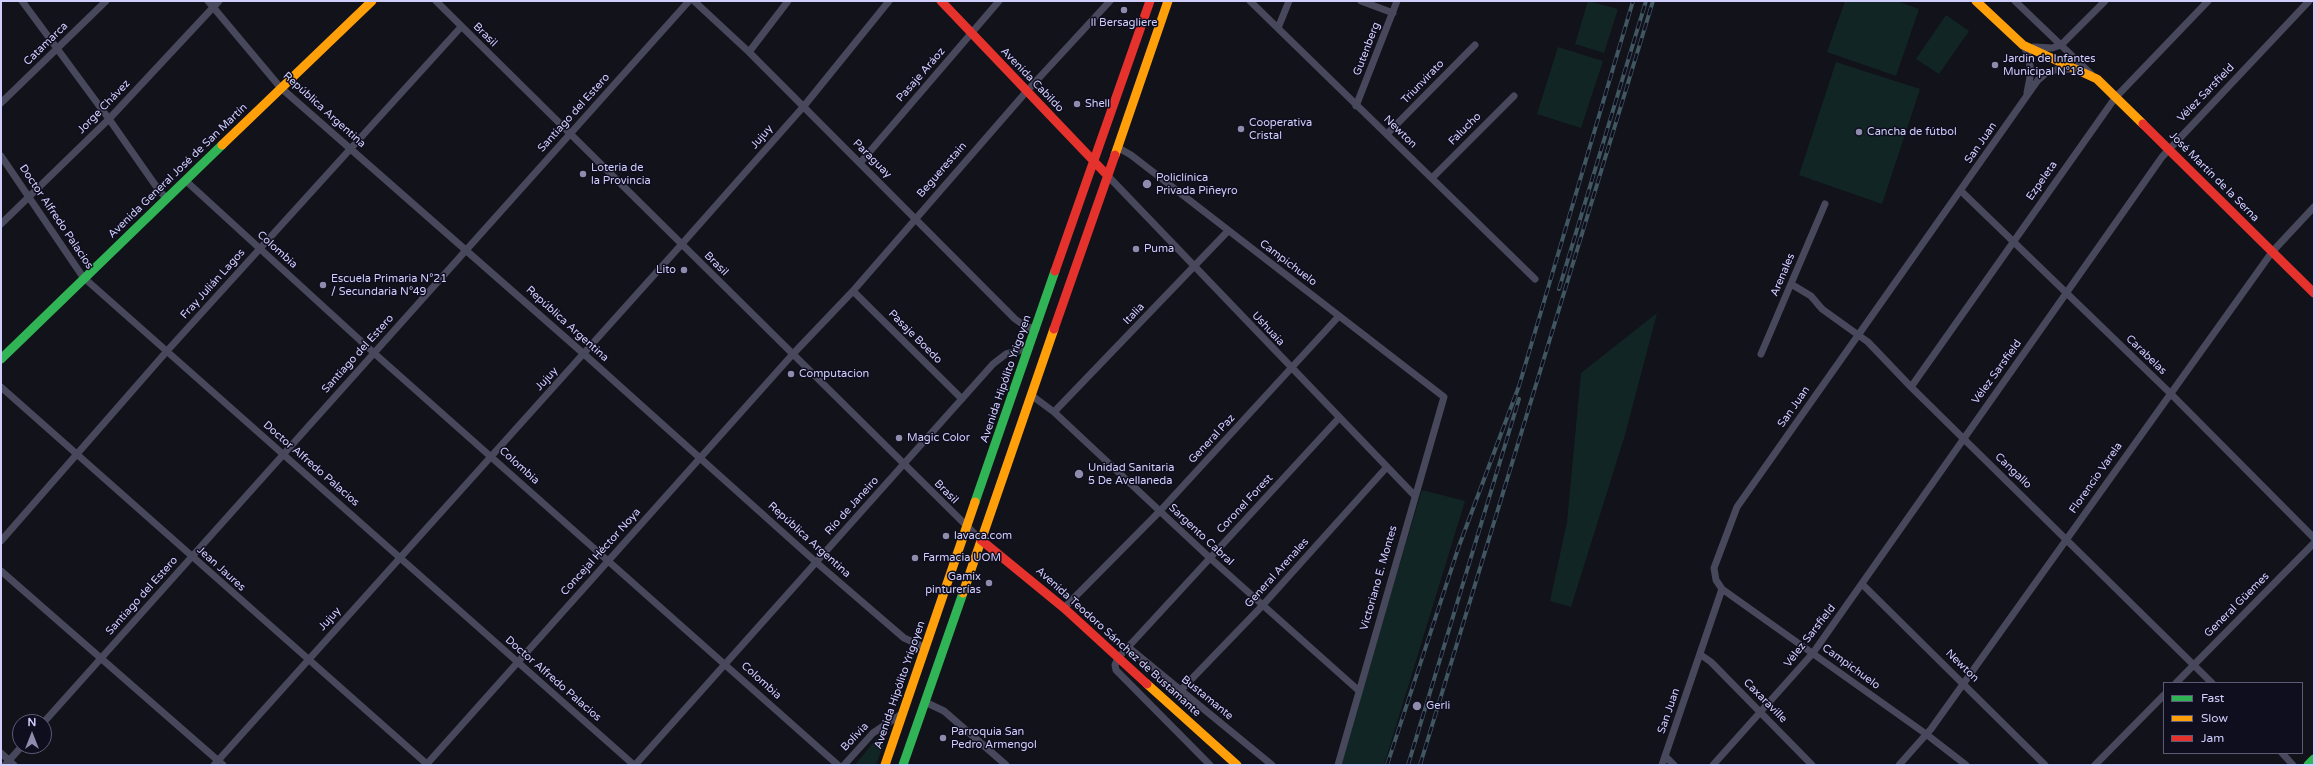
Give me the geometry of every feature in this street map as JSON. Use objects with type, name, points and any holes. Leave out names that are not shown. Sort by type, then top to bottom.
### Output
[{"type":"main road","name":"Avenida General José de San Martín","points":[[1,358],[83,277],[186,181],[280,87],[372,1]]},
{"type":"main road","name":"Avenida Cabildo","points":[[941,1],[1026,92],[1107,175]]},
{"type":"main road","name":"Avenida Hipólito Yrigoyen","points":[[885,765],[1150,1]]},
{"type":"main road","points":[[903,765],[1168,1]]},
{"type":"main road","name":"José Martín de la Serna","points":[[1976,1],[2023,45],[2097,79],[2314,293]]},
{"type":"main road","name":"Avenida Teodoro Sánchez de Bustamante","points":[[981,540],[1064,608],[1237,765]]},
{"type":"main road","points":[[2308,765],[2314,759]]},
{"type":"street","points":[[22,1],[110,119],[158,190],[167,199]]},
{"type":"street","name":"Catamarca","points":[[1,103],[106,1]]},
{"type":"street","name":"Jorge Chávez","points":[[1,224],[110,119],[211,4],[219,1]]},
{"type":"street","name":"Brasil","points":[[436,1],[967,529],[981,540]]},
{"type":"street","name":"Santiago del Estero","points":[[51,714],[689,1]]},
{"type":"street","name":"Paraguay","points":[[694,1],[804,106],[1015,319],[1025,326],[1036,329]]},
{"type":"street","points":[[749,52],[788,1]]},
{"type":"street","name":"Jujuy","points":[[219,764],[308,660],[584,354],[804,106],[888,1]]},
{"type":"street","name":"Pasaje Aráoz","points":[[860,163],[999,1]]},
{"type":"street","name":"Beguerestain","points":[[792,355],[853,291],[1026,92],[1110,1]]},
{"type":"street","name":"Newton","points":[[1250,1],[1535,279]]},
{"type":"street","points":[[1278,28],[1289,1]]},
{"type":"street","points":[[1361,1],[1393,13]]},
{"type":"street","name":"Gutenberg","points":[[1356,106],[1397,1]]},
{"type":"street","name":"José Martín de la Serna","points":[[2015,1],[2097,79]]},
{"type":"street","points":[[2023,45],[2052,48],[2061,45],[2105,1]]},
{"type":"street","name":"Ezpeleta","points":[[1911,387],[2115,98],[2208,1]]},
{"type":"street","name":"Vélez Sarsfield","points":[[1713,765],[1762,712],[1813,653],[1962,438],[2067,294],[2168,149],[2309,1]]},
{"type":"street","name":"República Argentina","points":[[211,4],[280,87],[584,354],[816,563],[904,638],[926,648]]},
{"type":"street","name":"Fray Julián Lagos","points":[[1,541],[167,351],[461,27]]},
{"type":"street","name":"Triunvirato","points":[[1387,134],[1474,45]]},
{"type":"street","name":"San Juan","points":[[2023,45],[2028,54],[2030,72],[2027,95]]},
{"type":"street","name":"San Juan","points":[[1662,765],[1701,655],[1722,588],[1716,580],[1714,568],[1737,507],[2027,95],[2046,73],[2055,70],[2078,69]]},
{"type":"street","name":"Falucho","points":[[1432,178],[1514,96]]},
{"type":"street","name":"Campichuelo","points":[[1117,147],[1131,156],[1444,397]]},
{"type":"street","name":"Doctor Alfredo Palacios","points":[[1,156],[30,196],[83,277],[635,765]]},
{"type":"street","name":"Ushuaia","points":[[1107,175],[1338,418],[1415,496]]},
{"type":"street","name":"Colombia","points":[[186,181],[374,353],[838,765]]},
{"type":"street","name":"Carabelas","points":[[1961,190],[2170,393],[2314,538]]},
{"type":"street","name":"Arenales","points":[[1761,354],[1825,204]]},
{"type":"street","name":"Florencio Varela","points":[[1899,765],[1926,734],[1964,682],[2272,252],[2314,207]]},
{"type":"street","name":"Italia","points":[[1054,412],[1228,231]]},
{"type":"street","name":"Cangallo","points":[[1791,284],[1810,296],[1822,309],[1868,342],[1962,438],[2066,538],[2211,682]]},
{"type":"street","name":"Pasaje Boedo","points":[[853,291],[962,399]]},
{"type":"street","name":"General Paz","points":[[1064,608],[1160,511],[1339,316]]},
{"type":"street","name":"Río de Janeiro","points":[[635,765],[904,466],[993,364],[1006,354],[1030,348]]},
{"type":"street","name":"Concejal Héctor Noya","points":[[427,765],[517,662],[792,355]]},
{"type":"street","name":"Jean Jaures","points":[[1,387],[78,453],[191,557],[427,765]]},
{"type":"street","name":"Sargento Cabral","points":[[1031,395],[1054,412],[1262,606],[1358,690]]},
{"type":"street","name":"Victoriano E. Montes","points":[[1338,765],[1358,690],[1444,397]]},
{"type":"street","name":"Coronel Forest","points":[[1118,658],[1338,418]]},
{"type":"street","name":"General Arenales","points":[[1181,690],[1262,606],[1386,468]]},
{"type":"street","name":"General Güemes","points":[[2177,682],[2314,543]]},
{"type":"street","points":[[1,570],[219,764]]},
{"type":"street","name":"Newton","points":[[1862,584],[1964,682],[2045,765]]},
{"type":"street","name":"Campichuelo","points":[[1722,588],[1926,734],[1966,765]]},
{"type":"street","name":"Bustamante","points":[[1128,647],[1272,765]]},
{"type":"street","name":"Caxaraville","points":[[1701,655],[1711,662],[1762,712],[1812,765]]},
{"type":"street","points":[[1118,658],[1115,665],[1116,670],[1210,765]]},
{"type":"street","points":[[2095,765],[2163,696]]},
{"type":"street","points":[[925,702],[944,711],[1006,765]]},
{"type":"street","name":"Bolivia","points":[[844,765],[873,733],[903,713]]},
{"type":"street","points":[[1,753],[10,764],[17,754]]},
{"type":"street","points":[[2283,754],[2293,765]]},
{"type":"street","points":[[1665,756],[1674,765]]},
{"type":"green space","points":[[1588,1],[1618,9],[1604,53],[1575,44]]},
{"type":"green space","points":[[1845,1],[1897,1],[1919,9],[1896,76],[1827,52]]},
{"type":"green space","points":[[1946,15],[1969,31],[1939,74],[1916,59]]},
{"type":"green space","points":[[1558,47],[1603,61],[1581,128],[1537,114]]},
{"type":"green space","name":"Cancha de fútbol","points":[[1836,62],[1920,89],[1882,204],[1799,175]]},
{"type":"green space","points":[[1657,313],[1625,435],[1571,607],[1550,601],[1567,522],[1581,373]]},
{"type":"green space","points":[[1422,490],[1465,501],[1384,765],[1339,765]]},
{"type":"green space","points":[[877,738],[884,743],[876,765],[855,765]]},
{"type":"railway","points":[[1387,765],[1459,546],[1519,386],[1633,1]]},
{"type":"railway","points":[[1559,289],[1646,1]]},
{"type":"railway","points":[[1420,765],[1653,1]]},
{"type":"railway","points":[[1408,765],[1519,399]]},
{"type":"traffic: fast","points":[[1,359],[222,145]]},
{"type":"traffic: fast","points":[[975,502],[1055,271]]},
{"type":"traffic: fast","points":[[903,765],[963,593]]},
{"type":"traffic: fast","points":[[2308,765],[2314,759]]},
{"type":"traffic: slow","points":[[222,145],[372,1]]},
{"type":"traffic: slow","points":[[1115,155],[1168,1]]},
{"type":"traffic: slow","points":[[1976,1],[2023,45],[2097,79],[2143,124]]},
{"type":"traffic: slow","points":[[963,593],[1054,329]]},
{"type":"traffic: slow","points":[[885,765],[975,502]]},
{"type":"traffic: slow","points":[[1147,684],[1237,765]]},
{"type":"traffic: jam","points":[[941,1],[1107,175]]},
{"type":"traffic: jam","points":[[1055,271],[1150,1]]},
{"type":"traffic: jam","points":[[2143,124],[2314,293]]},
{"type":"traffic: jam","points":[[1054,329],[1115,155]]},
{"type":"traffic: jam","points":[[981,540],[1064,608],[1147,684]]},
{"type":"place","name":"Il Bersagliere","points":[[1124,10]]},
{"type":"place","name":"Jardin de Infantes Municipal N°18","points":[[1995,65]]},
{"type":"place","name":"Shell","points":[[1077,104]]},
{"type":"place","name":"Cooperativa Cristal","points":[[1241,129]]},
{"type":"place","name":"Cancha de fútbol","points":[[1859,132]]},
{"type":"place","name":"Loteria de la Provincia","points":[[583,174]]},
{"type":"place","name":"Policlínica Privada Piñeyro","points":[[1147,184]]},
{"type":"place","name":"Puma","points":[[1136,249]]},
{"type":"place","name":"Lito","points":[[684,270]]},
{"type":"place","name":"Escuela Primaria N°21 / Secundaria N°49","points":[[323,285]]},
{"type":"place","name":"Computacion","points":[[791,374]]},
{"type":"place","name":"Magic Color","points":[[899,438]]},
{"type":"place","name":"Unidad Sanitaria 5 De Avellaneda","points":[[1079,474]]},
{"type":"place","name":"lavaca.com","points":[[946,536]]},
{"type":"place","name":"Farmacia UOM","points":[[915,558]]},
{"type":"place","name":"Gamix pinturerías","points":[[989,583]]},
{"type":"place","name":"Gerli","points":[[1417,706]]},
{"type":"place","name":"Parroquia San Pedro Armengol","points":[[943,738]]}]
